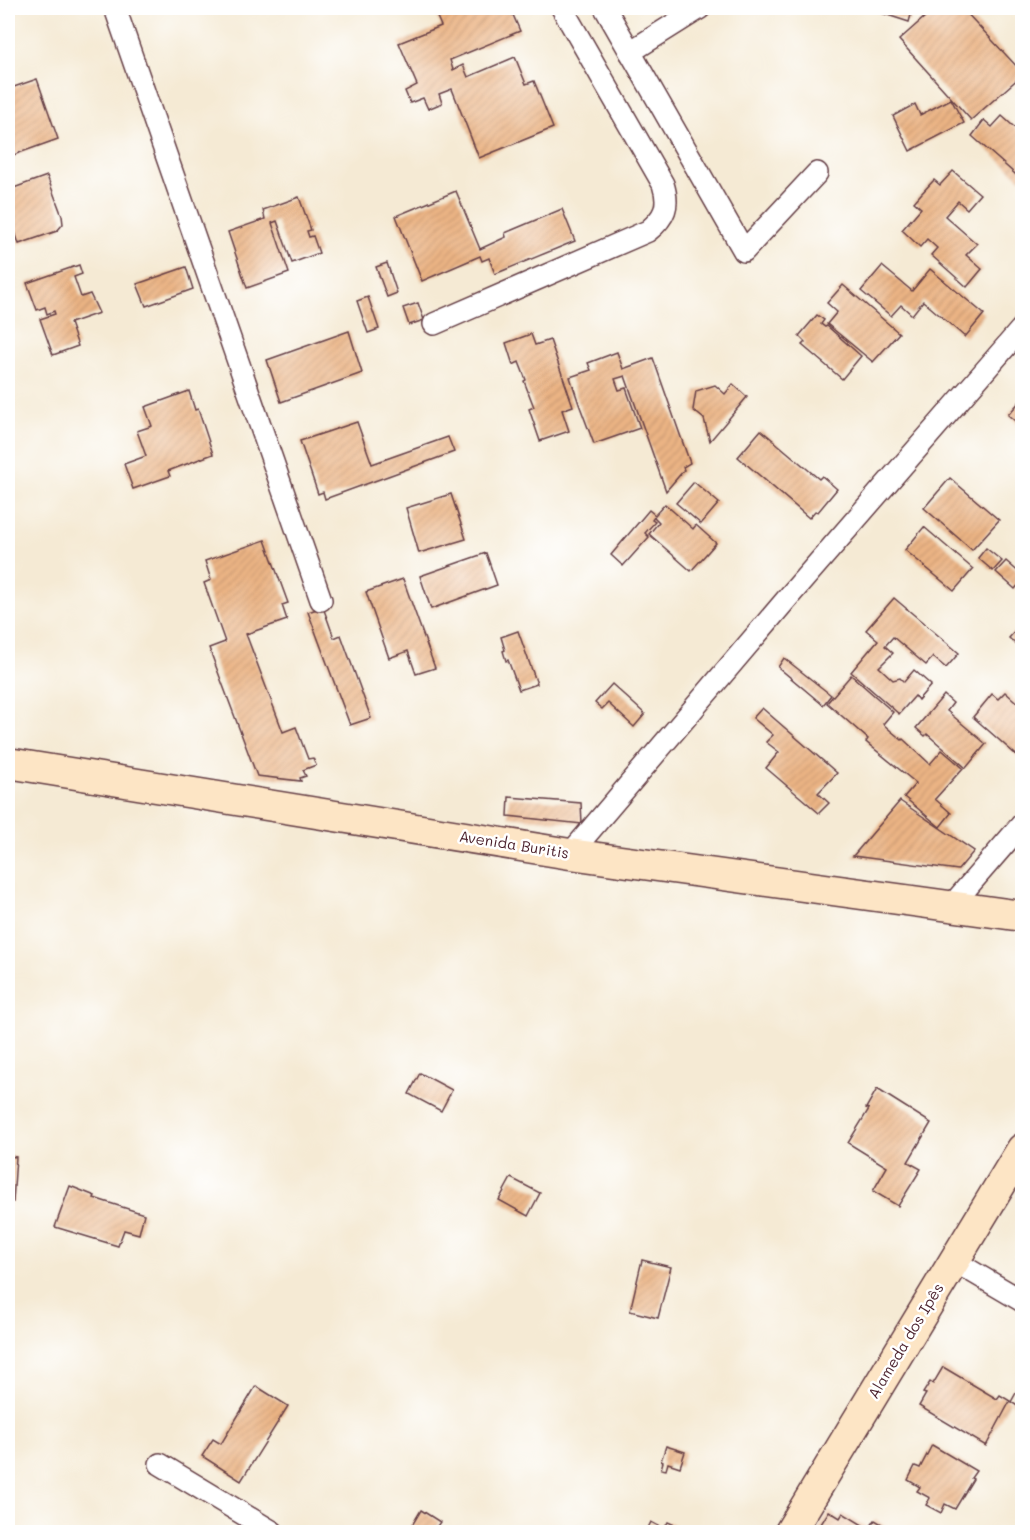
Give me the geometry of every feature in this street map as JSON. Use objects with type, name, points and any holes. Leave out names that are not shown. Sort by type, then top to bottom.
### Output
[{"type":"street","points":[[115,8],[321,600]]},
{"type":"street","points":[[434,324],[648,231],[660,221],[665,210],[667,196],[663,184],[562,8]]},
{"type":"street","points":[[605,8],[744,251],[818,173]]},
{"type":"street","points":[[630,52],[700,8]]},
{"type":"street","points":[[570,855],[791,594],[1023,328]]},
{"type":"street","name":"Avenida Buritis","points":[[8,763],[570,855],[1023,916]]},
{"type":"street","points":[[952,905],[1023,824]]},
{"type":"street","name":"Alameda dos Ipês","points":[[794,1531],[1023,1149]]},
{"type":"street","points":[[954,1261],[1023,1301]]},
{"type":"street","points":[[160,1464],[273,1533]]},
{"type":"building","points":[[433,8],[510,8],[520,31],[450,60],[453,70],[463,65],[468,77],[515,57],[526,84],[534,81],[553,128],[479,158],[452,89],[439,94],[442,103],[428,109],[423,98],[410,103],[405,91],[417,85],[399,43],[441,26]]},
{"type":"building","points":[[866,8],[913,8],[909,22]]},
{"type":"building","points":[[935,8],[962,8],[1022,72],[1019,74],[1021,76],[971,120],[899,40]]},
{"type":"building","points":[[37,79],[58,139],[8,157],[8,89]]},
{"type":"building","points":[[951,99],[964,123],[910,151],[893,116],[915,104],[920,115]]},
{"type":"building","points":[[1002,116],[1022,134],[1022,180],[972,136],[984,120],[992,127]]},
{"type":"building","points":[[953,171],[980,194],[967,209],[958,201],[945,216],[977,244],[966,255],[982,269],[967,287],[931,255],[937,248],[927,239],[920,247],[902,230],[921,208],[914,202],[934,180],[940,185]]},
{"type":"building","points":[[47,176],[63,224],[57,231],[19,244],[8,211],[8,190]]},
{"type":"building","points":[[456,191],[480,249],[506,237],[505,233],[562,209],[575,241],[495,274],[489,258],[482,261],[480,256],[422,281],[396,216]]},
{"type":"building","points":[[299,197],[311,230],[307,231],[309,237],[313,236],[319,253],[292,263],[277,221],[272,223],[289,273],[247,288],[228,232],[265,219],[263,210]]},
{"type":"building","points":[[387,263],[397,293],[387,297],[376,267]]},
{"type":"building","points":[[79,265],[82,274],[74,277],[81,297],[90,294],[99,313],[70,323],[78,346],[53,355],[40,319],[55,314],[54,311],[47,314],[45,307],[37,310],[27,283]]},
{"type":"building","points":[[882,266],[912,291],[930,269],[984,314],[965,337],[923,301],[912,315],[901,305],[891,316],[861,291]]},
{"type":"building","points":[[186,267],[193,289],[146,306],[137,284]]},
{"type":"building","points":[[843,285],[899,333],[873,362],[827,324],[837,312],[827,303]]},
{"type":"building","points":[[368,297],[379,329],[368,333],[357,301]]},
{"type":"building","points":[[418,303],[424,320],[409,325],[403,308]]},
{"type":"building","points":[[817,315],[824,320],[821,324],[827,326],[861,356],[842,379],[802,345],[805,342],[799,336]]},
{"type":"building","points":[[349,331],[362,373],[281,402],[267,360]]},
{"type":"building","points":[[531,334],[535,345],[550,340],[573,406],[562,410],[569,431],[540,441],[529,409],[534,407],[524,381],[526,380],[519,362],[513,365],[506,343]]},
{"type":"building","points":[[617,352],[623,369],[653,358],[690,463],[683,467],[684,470],[666,491],[625,376],[615,379],[619,390],[626,388],[640,428],[594,444],[579,404],[570,377],[591,370],[588,363]]},
{"type":"building","points":[[733,384],[747,397],[710,441],[704,419],[693,410],[696,391],[715,385],[725,394]]},
{"type":"building","points":[[189,391],[195,410],[198,409],[213,454],[168,471],[170,476],[133,489],[124,464],[146,456],[137,431],[152,426],[145,407]]},
{"type":"building","points":[[1022,399],[1022,421],[1020,425],[1008,415]]},
{"type":"building","points":[[357,422],[372,464],[448,437],[454,452],[325,499],[323,492],[318,494],[300,441]]},
{"type":"building","points":[[761,430],[819,479],[822,476],[837,489],[818,512],[815,511],[809,518],[738,457]]},
{"type":"building","points":[[950,478],[999,520],[972,550],[924,508]]},
{"type":"building","points":[[694,482],[719,503],[701,524],[676,503]]},
{"type":"building","points":[[451,494],[466,539],[419,553],[406,508]]},
{"type":"building","points":[[665,504],[693,529],[696,525],[716,543],[691,571],[649,534],[659,522],[654,517],[652,520],[655,522],[645,533],[649,537],[623,566],[611,555],[649,510],[655,515]]},
{"type":"building","points":[[924,527],[973,569],[954,591],[905,550]]},
{"type":"building","points":[[265,540],[288,603],[282,605],[287,620],[246,634],[283,732],[296,727],[308,759],[313,758],[316,765],[303,770],[306,776],[300,778],[301,781],[257,776],[209,648],[225,642],[204,583],[211,580],[205,561]]},
{"type":"building","points":[[986,548],[1002,561],[993,571],[978,558]]},
{"type":"building","points":[[486,553],[497,585],[431,609],[420,576]]},
{"type":"building","points":[[1006,561],[1022,575],[1022,581],[1015,589],[996,572]]},
{"type":"building","points":[[403,579],[435,668],[416,674],[408,651],[389,658],[366,592]]},
{"type":"building","points":[[894,598],[959,653],[946,668],[933,657],[926,665],[893,637],[885,646],[893,653],[879,667],[893,680],[900,678],[904,682],[914,670],[931,685],[918,700],[915,696],[899,714],[851,672],[878,640],[866,630]]},
{"type":"building","points":[[323,607],[334,638],[341,635],[371,718],[350,725],[308,612]]},
{"type":"building","points":[[1022,623],[1022,650],[1009,638]]},
{"type":"building","points":[[518,631],[537,684],[519,690],[508,660],[506,661],[501,637]]},
{"type":"building","points":[[784,658],[831,695],[823,705],[778,667]]},
{"type":"building","points":[[851,675],[893,712],[883,724],[930,764],[942,750],[963,768],[935,799],[951,813],[940,827],[904,797],[916,783],[866,742],[868,739],[827,703]]},
{"type":"building","points":[[612,684],[645,714],[634,727],[608,703],[602,709],[595,703]]},
{"type":"building","points":[[1005,692],[1022,707],[1022,760],[973,717],[992,694],[998,699]]},
{"type":"building","points":[[944,695],[953,703],[947,711],[986,744],[966,768],[927,734],[925,736],[916,728]]},
{"type":"building","points":[[762,708],[837,773],[818,793],[829,803],[819,813],[766,768],[779,752],[766,742],[773,735],[753,718]]},
{"type":"building","points":[[509,797],[581,803],[582,824],[508,816]]},
{"type":"building","points":[[900,801],[974,851],[958,870],[853,856]]},
{"type":"building","points":[[420,1073],[452,1090],[441,1111],[409,1094]]},
{"type":"building","points":[[877,1089],[931,1123],[908,1162],[921,1169],[898,1206],[873,1191],[887,1167],[848,1143],[869,1109],[866,1108]]},
{"type":"building","points":[[8,1156],[16,1157],[13,1202],[8,1202]]},
{"type":"building","points":[[511,1178],[540,1193],[528,1216],[499,1200]]},
{"type":"building","points":[[70,1186],[95,1196],[94,1198],[144,1214],[139,1234],[124,1230],[118,1246],[55,1227]]},
{"type":"building","points":[[642,1260],[671,1267],[658,1318],[630,1311]]},
{"type":"building","points":[[943,1367],[997,1399],[1000,1395],[1010,1401],[986,1446],[919,1406],[926,1394],[923,1393],[930,1382],[933,1384]]},
{"type":"building","points":[[1022,1382],[1022,1409],[1011,1402]]},
{"type":"building","points":[[256,1386],[288,1406],[241,1481],[202,1456],[213,1439],[221,1444]]},
{"type":"building","points":[[932,1445],[976,1471],[955,1509],[945,1504],[941,1513],[926,1505],[930,1498],[917,1491],[920,1487],[908,1480],[915,1466],[920,1468]]},
{"type":"building","points":[[666,1446],[685,1452],[680,1467],[668,1463],[666,1470],[661,1469]]},
{"type":"building","points":[[421,1510],[440,1522],[433,1532],[408,1532]]},
{"type":"building","points":[[829,1511],[840,1518],[843,1513],[869,1529],[875,1520],[895,1532],[824,1532],[818,1529]]},
{"type":"building","points":[[651,1522],[664,1529],[668,1522],[690,1532],[646,1532]]}]
